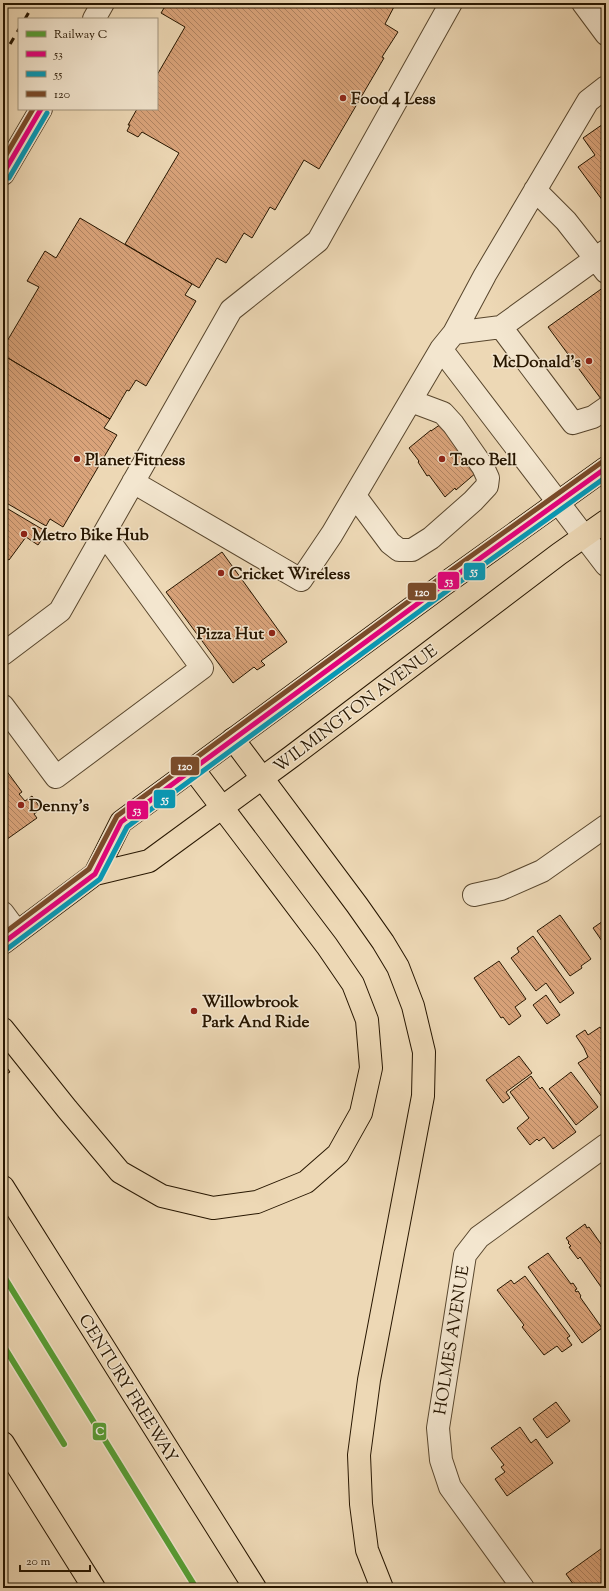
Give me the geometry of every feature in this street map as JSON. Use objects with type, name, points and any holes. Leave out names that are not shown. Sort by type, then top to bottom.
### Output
[{"type":"main road","name":"WILMINGTON AVENUE","points":[[94,874],[121,822],[606,468]]},
{"type":"main road","name":"WILMINGTON AVENUE","points":[[10,938],[94,874],[149,861],[606,521]]},
{"type":"main road","points":[[233,739],[383,942],[398,967],[413,1006],[424,1052],[423,1096],[369,1380],[359,1455],[361,1504],[367,1550],[382,1588]]},
{"type":"main road","points":[[3,1030],[120,1172],[162,1196],[213,1208],[257,1202],[306,1182],[338,1154],[361,1113],[371,1068],[367,1020],[353,984],[328,946],[193,769]]},
{"type":"main road","name":"CENTURY FREEWAY","points":[[3,1187],[255,1588]]},
{"type":"main road","points":[[3,1443],[94,1588]]},
{"type":"street","points":[[95,18],[103,3]]},
{"type":"street","points":[[3,654],[60,611],[231,310],[318,241],[451,3]]},
{"type":"street","points":[[583,3],[606,34]]},
{"type":"street","points":[[133,482],[301,580],[332,534],[355,496],[588,101],[606,87]]},
{"type":"street","points":[[3,174],[40,110]]},
{"type":"street","points":[[447,341],[501,327],[603,260],[535,190]]},
{"type":"street","points":[[501,327],[573,423],[593,417],[606,408]]},
{"type":"street","points":[[447,341],[558,502],[606,565]]},
{"type":"street","points":[[355,496],[390,543],[399,550],[412,550],[431,538],[474,501],[487,486],[488,478],[483,467],[453,424],[443,413],[410,401]]},
{"type":"street","points":[[3,706],[56,777],[202,668],[104,534]]},
{"type":"street","points":[[474,895],[501,889],[542,871],[606,826]]},
{"type":"street","points":[[3,914],[10,938]]},
{"type":"street","name":"HOLMES AVENUE","points":[[523,1588],[450,1487],[441,1460],[438,1428],[465,1255],[479,1237],[606,1145]]},
{"type":"building","points":[[167,3],[396,3],[385,24],[398,32],[382,57],[384,58],[319,169],[304,160],[275,210],[270,207],[252,238],[244,233],[226,263],[217,258],[199,288],[125,244],[179,153],[142,132],[138,137],[127,131],[130,125],[128,125],[136,110],[158,110],[158,73],[185,27],[161,13]]},
{"type":"building","points":[[399,3],[409,3],[407,7]]},
{"type":"building","points":[[606,122],[606,199],[603,201],[578,167],[595,155],[583,138]]},
{"type":"building","points":[[80,218],[192,284],[185,295],[196,301],[146,386],[136,380],[129,391],[127,390],[110,419],[3,355],[3,348],[39,287],[27,281],[45,251],[56,258]]},
{"type":"building","name":"McDonald's","points":[[604,287],[606,290],[606,395],[601,399],[548,327]]},
{"type":"building","points":[[3,355],[110,419],[104,428],[117,435],[63,527],[50,519],[46,526],[3,501]]},
{"type":"building","name":"Taco Bell","points":[[441,424],[477,472],[456,490],[455,488],[445,497],[429,475],[427,476],[418,462],[419,461],[409,448]]},
{"type":"building","name":"Metro Bike Hub","points":[[3,506],[47,532],[38,545],[26,537],[9,560],[3,556]]},
{"type":"building","points":[[222,552],[287,642],[261,661],[265,665],[257,670],[254,667],[233,683],[166,592]]},
{"type":"building","name":"Denny's","points":[[3,766],[22,792],[19,794],[25,801],[32,796],[41,809],[34,814],[37,818],[3,842]]},
{"type":"building","points":[[560,915],[591,959],[581,966],[582,968],[570,976],[537,931]]},
{"type":"building","points":[[606,919],[606,947],[593,928]]},
{"type":"building","points":[[533,936],[574,993],[560,1003],[546,983],[536,991],[511,958],[519,952],[517,948]]},
{"type":"building","points":[[499,961],[526,999],[515,1007],[521,1016],[509,1025],[503,1017],[501,1018],[474,978]]},
{"type":"building","points":[[546,995],[560,1015],[547,1024],[533,1005]]},
{"type":"building","points":[[600,1027],[606,1036],[606,1094],[602,1097],[578,1063],[588,1057],[576,1036],[585,1030],[588,1035]]},
{"type":"building","points":[[519,1056],[532,1073],[506,1092],[510,1098],[503,1103],[486,1080]]},
{"type":"building","points":[[3,1062],[10,1072],[3,1076]]},
{"type":"building","points":[[571,1072],[598,1107],[576,1125],[549,1089]]},
{"type":"building","points":[[531,1076],[540,1089],[542,1087],[576,1132],[553,1149],[544,1137],[539,1141],[537,1139],[530,1145],[517,1128],[529,1118],[510,1092]]},
{"type":"building","points":[[585,1224],[587,1228],[589,1227],[606,1251],[606,1294],[580,1257],[578,1259],[569,1247],[571,1246],[566,1238]]},
{"type":"building","points":[[548,1253],[571,1284],[573,1283],[577,1289],[575,1290],[576,1292],[578,1291],[581,1296],[580,1297],[602,1328],[582,1343],[528,1267]]},
{"type":"building","points":[[525,1276],[570,1336],[567,1338],[572,1345],[562,1352],[557,1346],[544,1355],[522,1327],[524,1325],[497,1290],[511,1280],[514,1284]]},
{"type":"building","points":[[606,1373],[606,1384],[601,1376]]},
{"type":"building","points":[[556,1402],[570,1421],[547,1438],[533,1419]]},
{"type":"building","points":[[520,1427],[531,1443],[536,1439],[553,1463],[507,1496],[495,1479],[505,1472],[501,1467],[504,1465],[491,1448]]},
{"type":"building","points":[[605,1546],[606,1588],[576,1588],[566,1574]]},
{"type":"railway","points":[[26,18],[34,3]]},
{"type":"railway","points":[[3,56],[18,31]]},
{"type":"rail line","name":"C","points":[[3,1275],[196,1588]]},
{"type":"rail line","name":"C","points":[[3,1345],[64,1444]]},
{"type":"transit line","name":"120","points":[[3,160],[32,110]]},
{"type":"transit line","name":"53","points":[[3,174],[40,110]]},
{"type":"transit line","name":"55","points":[[9,178],[47,113]]},
{"type":"transit line","name":"120","points":[[3,934],[89,869],[117,816],[439,579],[602,462]]},
{"type":"transit line","name":"53","points":[[3,943],[95,874],[121,822],[443,585],[606,468]]},
{"type":"transit line","name":"55","points":[[7,949],[100,879],[127,827],[447,591],[606,477]]},
{"type":"place","name":"Food 4 Less","points":[[343,98]]},
{"type":"place","name":"McDonald's","points":[[589,361]]},
{"type":"place","name":"Planet Fitness","points":[[77,459]]},
{"type":"place","name":"Taco Bell","points":[[442,459]]},
{"type":"place","name":"Metro Bike Hub","points":[[24,534]]},
{"type":"place","name":"Cricket Wireless","points":[[221,573]]},
{"type":"place","name":"Pizza Hut","points":[[272,633]]},
{"type":"place","name":"Denny's","points":[[21,805]]},
{"type":"place","name":"Willowbrook Park And Ride","points":[[194,1011]]}]
